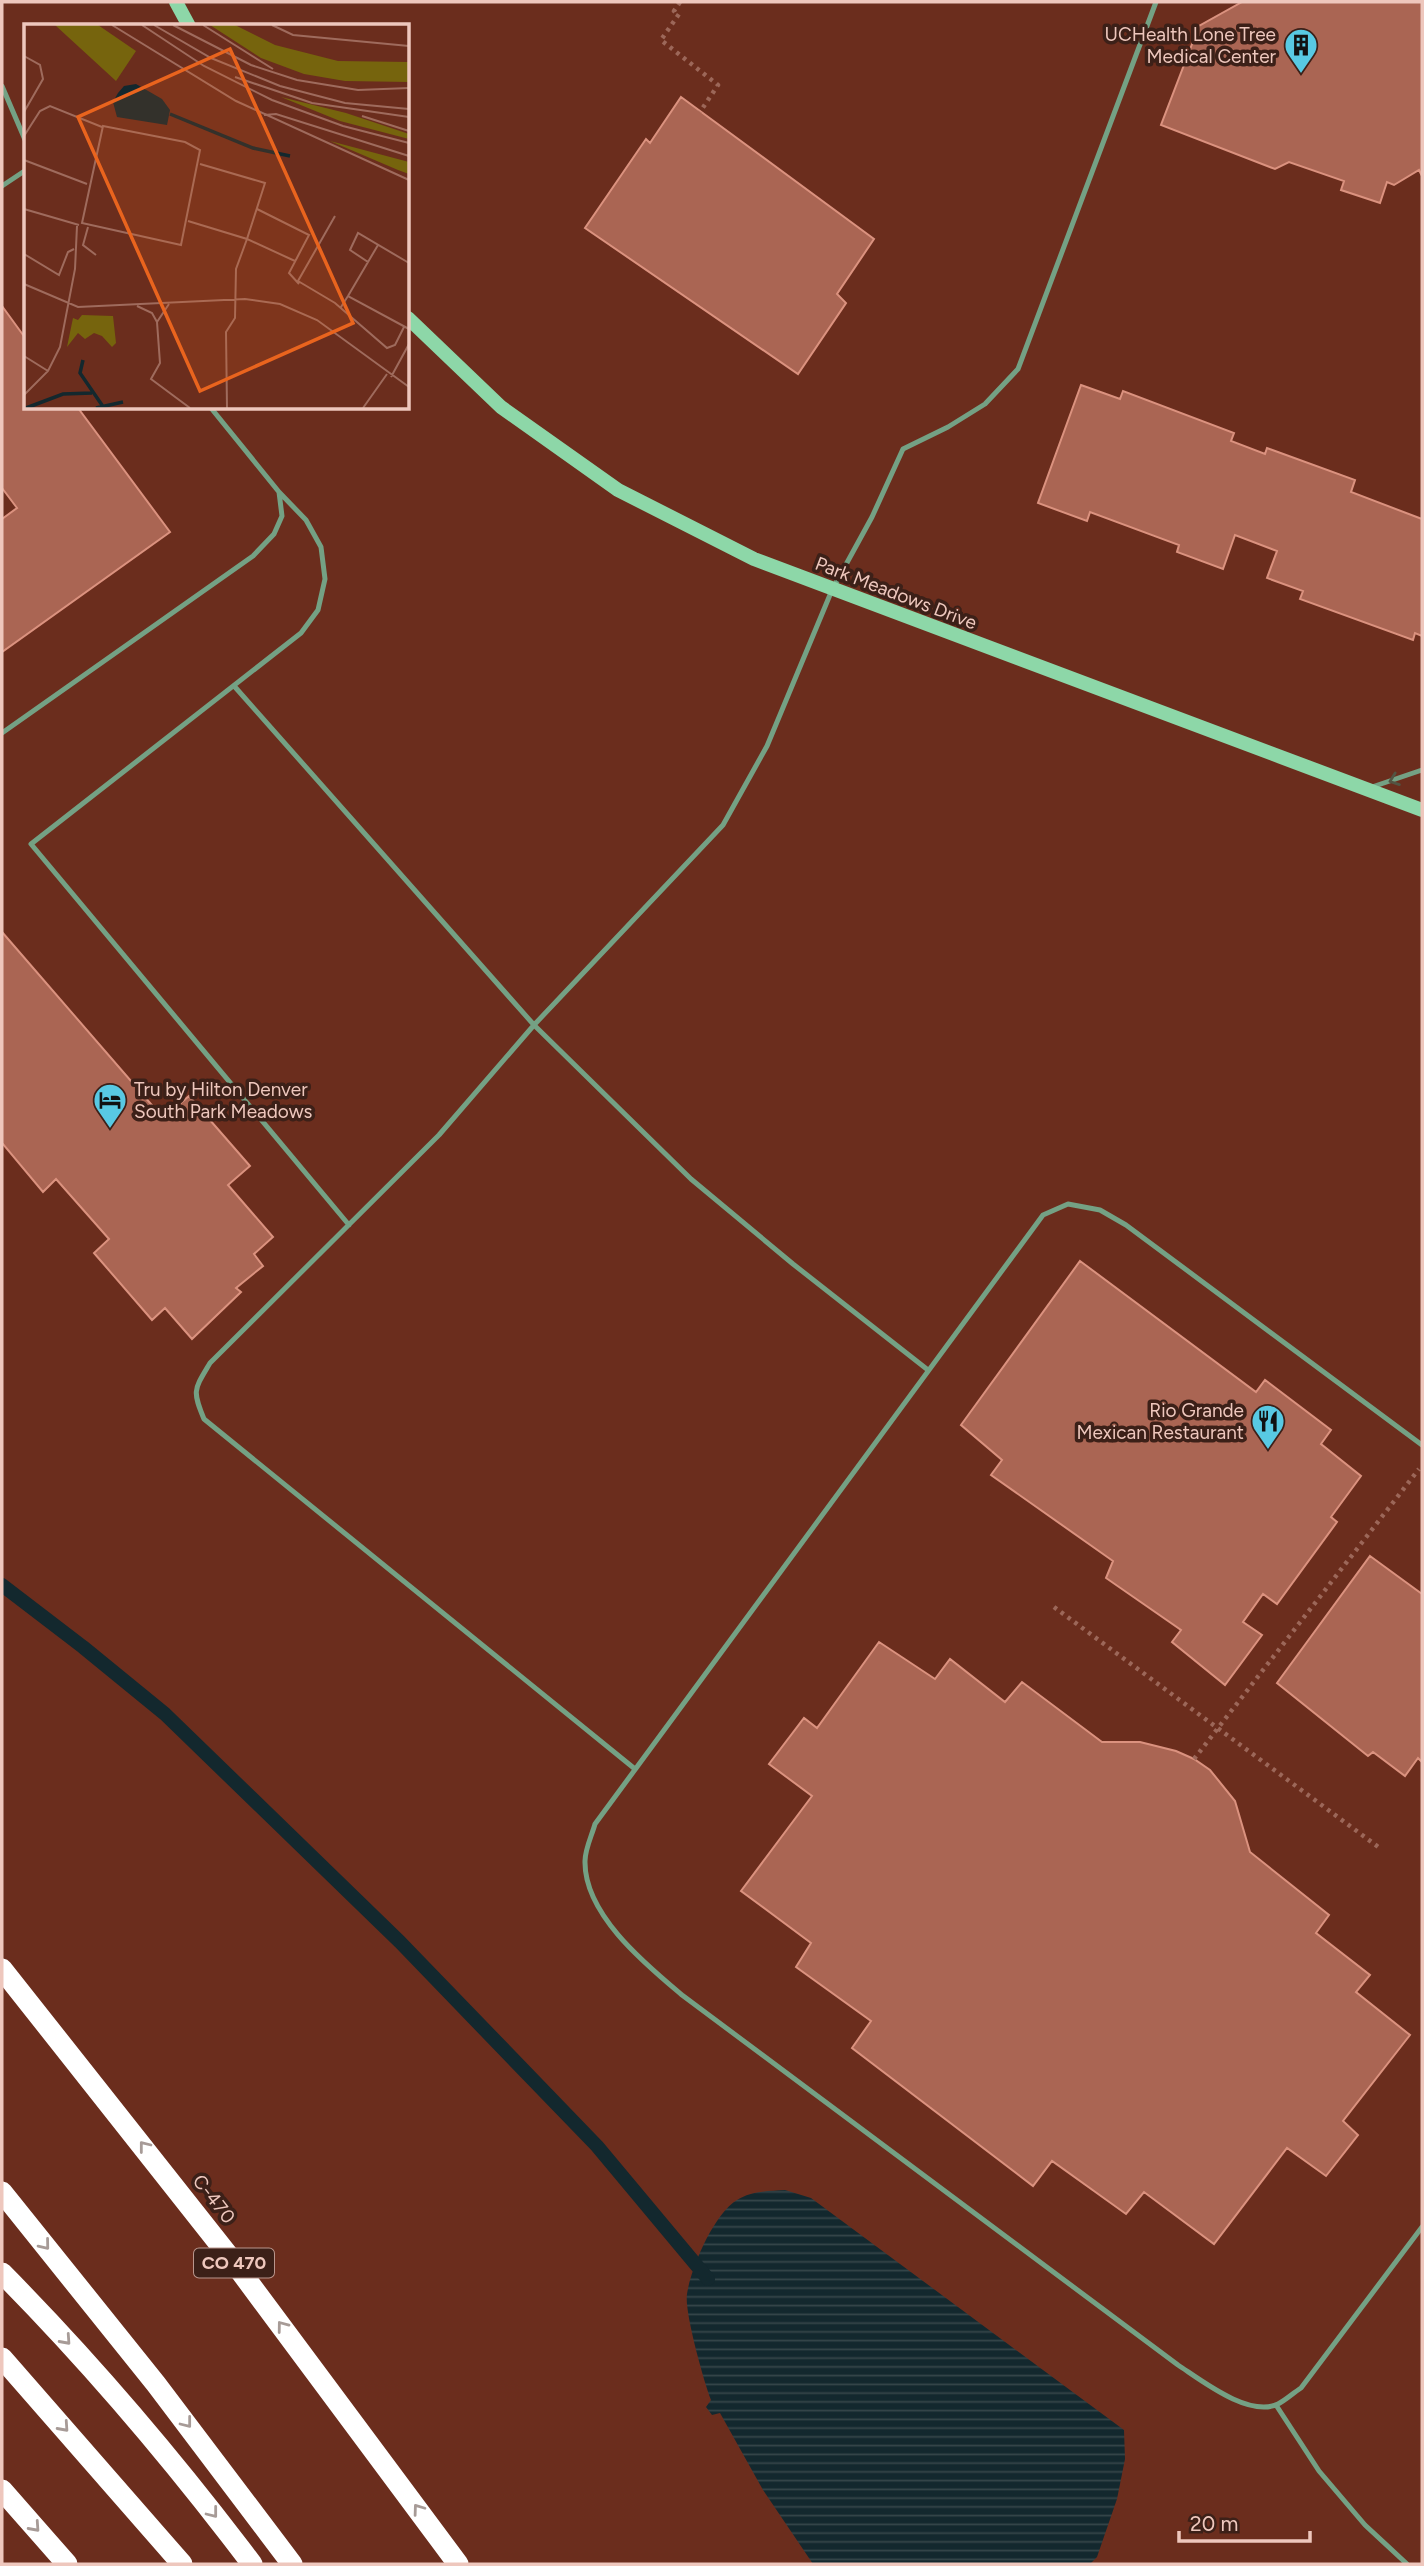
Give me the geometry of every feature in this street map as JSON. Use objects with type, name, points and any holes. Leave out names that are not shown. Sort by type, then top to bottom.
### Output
[{"type":"highway","name":"C-470","points":[[2,1969],[135,2134],[240,2271],[457,2564]]},
{"type":"highway","points":[[2,2193],[180,2414],[292,2564]]},
{"type":"highway","points":[[2,2273],[70,2344],[134,2418],[253,2564]]},
{"type":"highway","points":[[2,2357],[182,2564]]},
{"type":"highway","points":[[2,2490],[67,2564]]},
{"type":"main road","points":[[176,2],[188,24]]},
{"type":"main road","name":"Park Meadows Drive","points":[[410,320],[501,407],[618,490],[754,559],[1422,810]]},
{"type":"lane","points":[[635,1769],[204,1419],[195,1397],[200,1380],[210,1363],[439,1135],[534,1025],[723,825],[767,746],[832,590],[872,517],[903,449],[948,427],[985,404],[1018,369],[1156,2]]},
{"type":"lane","points":[[2,86],[24,137]]},
{"type":"lane","points":[[2,186],[24,171]]},
{"type":"lane","points":[[213,410],[279,492],[306,520],[321,547],[325,579],[318,610],[301,633],[235,687],[31,844],[349,1225]]},
{"type":"lane","points":[[2,733],[253,556],[274,534],[282,516],[279,492]]},
{"type":"lane","points":[[235,687],[534,1025],[691,1180],[928,1370]]},
{"type":"lane","points":[[1366,789],[1422,769]]},
{"type":"lane","points":[[1422,1445],[1126,1225],[1100,1210],[1068,1205],[1043,1215],[595,1824],[585,1858],[587,1882],[611,1926],[639,1959],[682,1995],[1178,2365],[1229,2398],[1261,2406],[1276,2405],[1301,2388],[1422,2227]]},
{"type":"lane","points":[[1276,2405],[1320,2471],[1364,2525],[1407,2564]]},
{"type":"path","points":[[680,2],[674,11],[679,14],[661,40],[718,85],[700,112]]},
{"type":"path","points":[[1194,1759],[1406,1482],[1422,1465]]},
{"type":"path","points":[[1054,1607],[1381,1849]]},
{"type":"water","points":[[785,2190],[811,2198],[1124,2430],[1125,2459],[1117,2499],[1097,2557],[1090,2564],[813,2564],[763,2490],[720,2413],[712,2415],[706,2407],[711,2400],[695,2347],[687,2303],[689,2283],[699,2256],[712,2229],[728,2207],[748,2195]]},
{"type":"building","name":"UCHealth Lone Tree Medical Center","points":[[1242,2],[1422,2],[1422,176],[1419,170],[1394,185],[1387,182],[1380,203],[1341,190],[1344,181],[1289,162],[1275,169],[1161,125],[1199,26]]},
{"type":"building","points":[[681,97],[874,239],[837,294],[846,303],[798,374],[585,228],[646,139],[650,143]]},
{"type":"building","points":[[2,306],[24,336],[24,410],[79,410],[170,532],[2,652],[2,519],[17,508],[2,488]]},
{"type":"building","points":[[1081,385],[1120,399],[1123,391],[1234,433],[1231,441],[1265,454],[1267,448],[1355,480],[1351,492],[1422,519],[1422,636],[1415,633],[1413,640],[1300,599],[1303,591],[1267,578],[1277,551],[1235,535],[1223,569],[1177,552],[1179,545],[1090,512],[1087,521],[1038,503]]},
{"type":"building","name":"Tru by Hilton Denver South Park Meadows","points":[[2,932],[163,1118],[189,1096],[250,1166],[228,1185],[273,1237],[254,1254],[263,1266],[236,1288],[241,1292],[192,1339],[165,1308],[152,1320],[94,1253],[109,1239],[56,1179],[43,1192],[2,1143]]},
{"type":"building","points":[[1080,1261],[1256,1392],[1265,1380],[1331,1430],[1321,1444],[1361,1476],[1331,1517],[1337,1522],[1277,1604],[1263,1594],[1243,1622],[1262,1635],[1225,1685],[1172,1642],[1181,1630],[1106,1578],[1113,1561],[991,1475],[1002,1460],[961,1425]]},
{"type":"building","points":[[1370,1556],[1422,1594],[1422,1762],[1418,1758],[1405,1776],[1373,1752],[1368,1756],[1277,1683]]},
{"type":"building","points":[[879,1642],[935,1679],[950,1659],[1005,1702],[1022,1682],[1102,1742],[1140,1742],[1176,1751],[1210,1770],[1235,1801],[1250,1852],[1329,1915],[1316,1933],[1370,1975],[1356,1992],[1410,2035],[1343,2121],[1358,2135],[1326,2176],[1287,2148],[1214,2244],[1144,2192],[1126,2214],[1052,2161],[1033,2186],[852,2048],[871,2021],[796,1967],[811,1943],[741,1891],[812,1796],[769,1764],[804,1718],[817,1728]]},
{"type":"waterway","points":[[2,1585],[165,1714],[400,1942],[597,2146],[708,2279]]},
{"type":"place","name":"UCHealth Lone Tree Medical Center","points":[[1301,75]]},
{"type":"place","name":"Tru by Hilton Denver South Park Meadows","points":[[110,1130]]},
{"type":"place","name":"Rio Grande Mexican Restaurant","points":[[1268,1451]]}]
